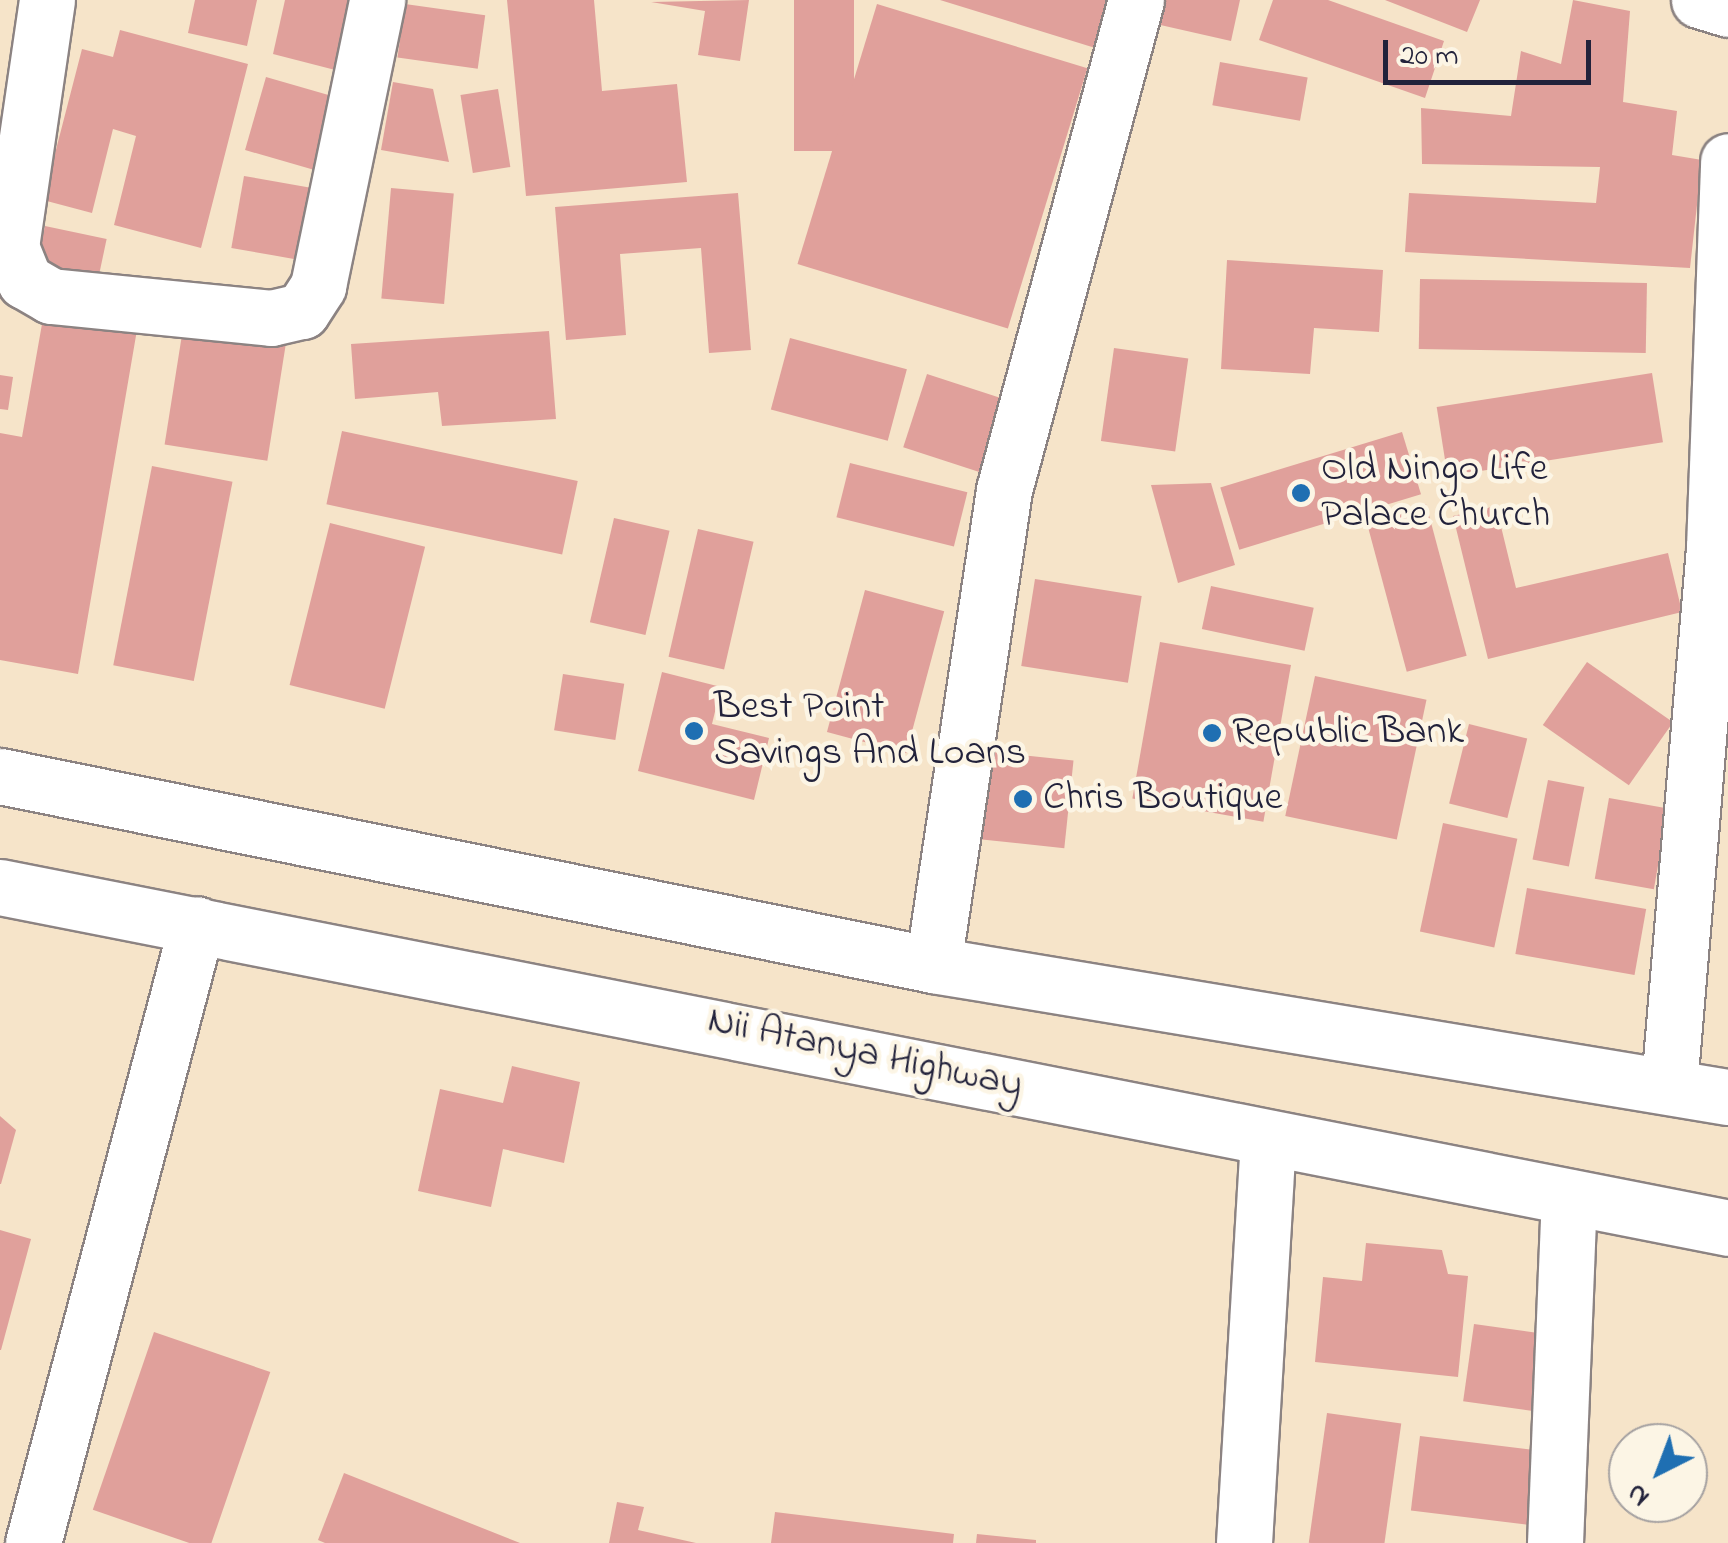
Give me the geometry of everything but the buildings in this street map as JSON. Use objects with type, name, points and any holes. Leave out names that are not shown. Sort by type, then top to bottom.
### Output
[{"type":"main road","points":[[47,0],[12,247],[26,281],[50,296],[272,318],[302,311],[318,286],[377,0]]},
{"type":"main road","points":[[932,965],[1004,490],[1136,0]]},
{"type":"main road","points":[[1699,0],[1728,9]]},
{"type":"main road","points":[[1669,1085],[1714,548],[1728,161]]},
{"type":"main road","points":[[0,776],[932,965],[1728,1097]]},
{"type":"main road","name":"Nii Atanya Highway","points":[[0,887],[1728,1228]]},
{"type":"main road","points":[[32,1543],[197,924]]},
{"type":"main road","points":[[1244,1543],[1268,1138]]},
{"type":"main road","points":[[1555,1543],[1569,1196]]},
{"type":"place","name":"Old Ningo Life Palace Church","points":[[1301,493]]},
{"type":"place","name":"Best Point Savings And Loans","points":[[694,731]]},
{"type":"place","name":"Republic Bank","points":[[1212,733]]},
{"type":"place","name":"Chris Boutique","points":[[1023,799]]}]
